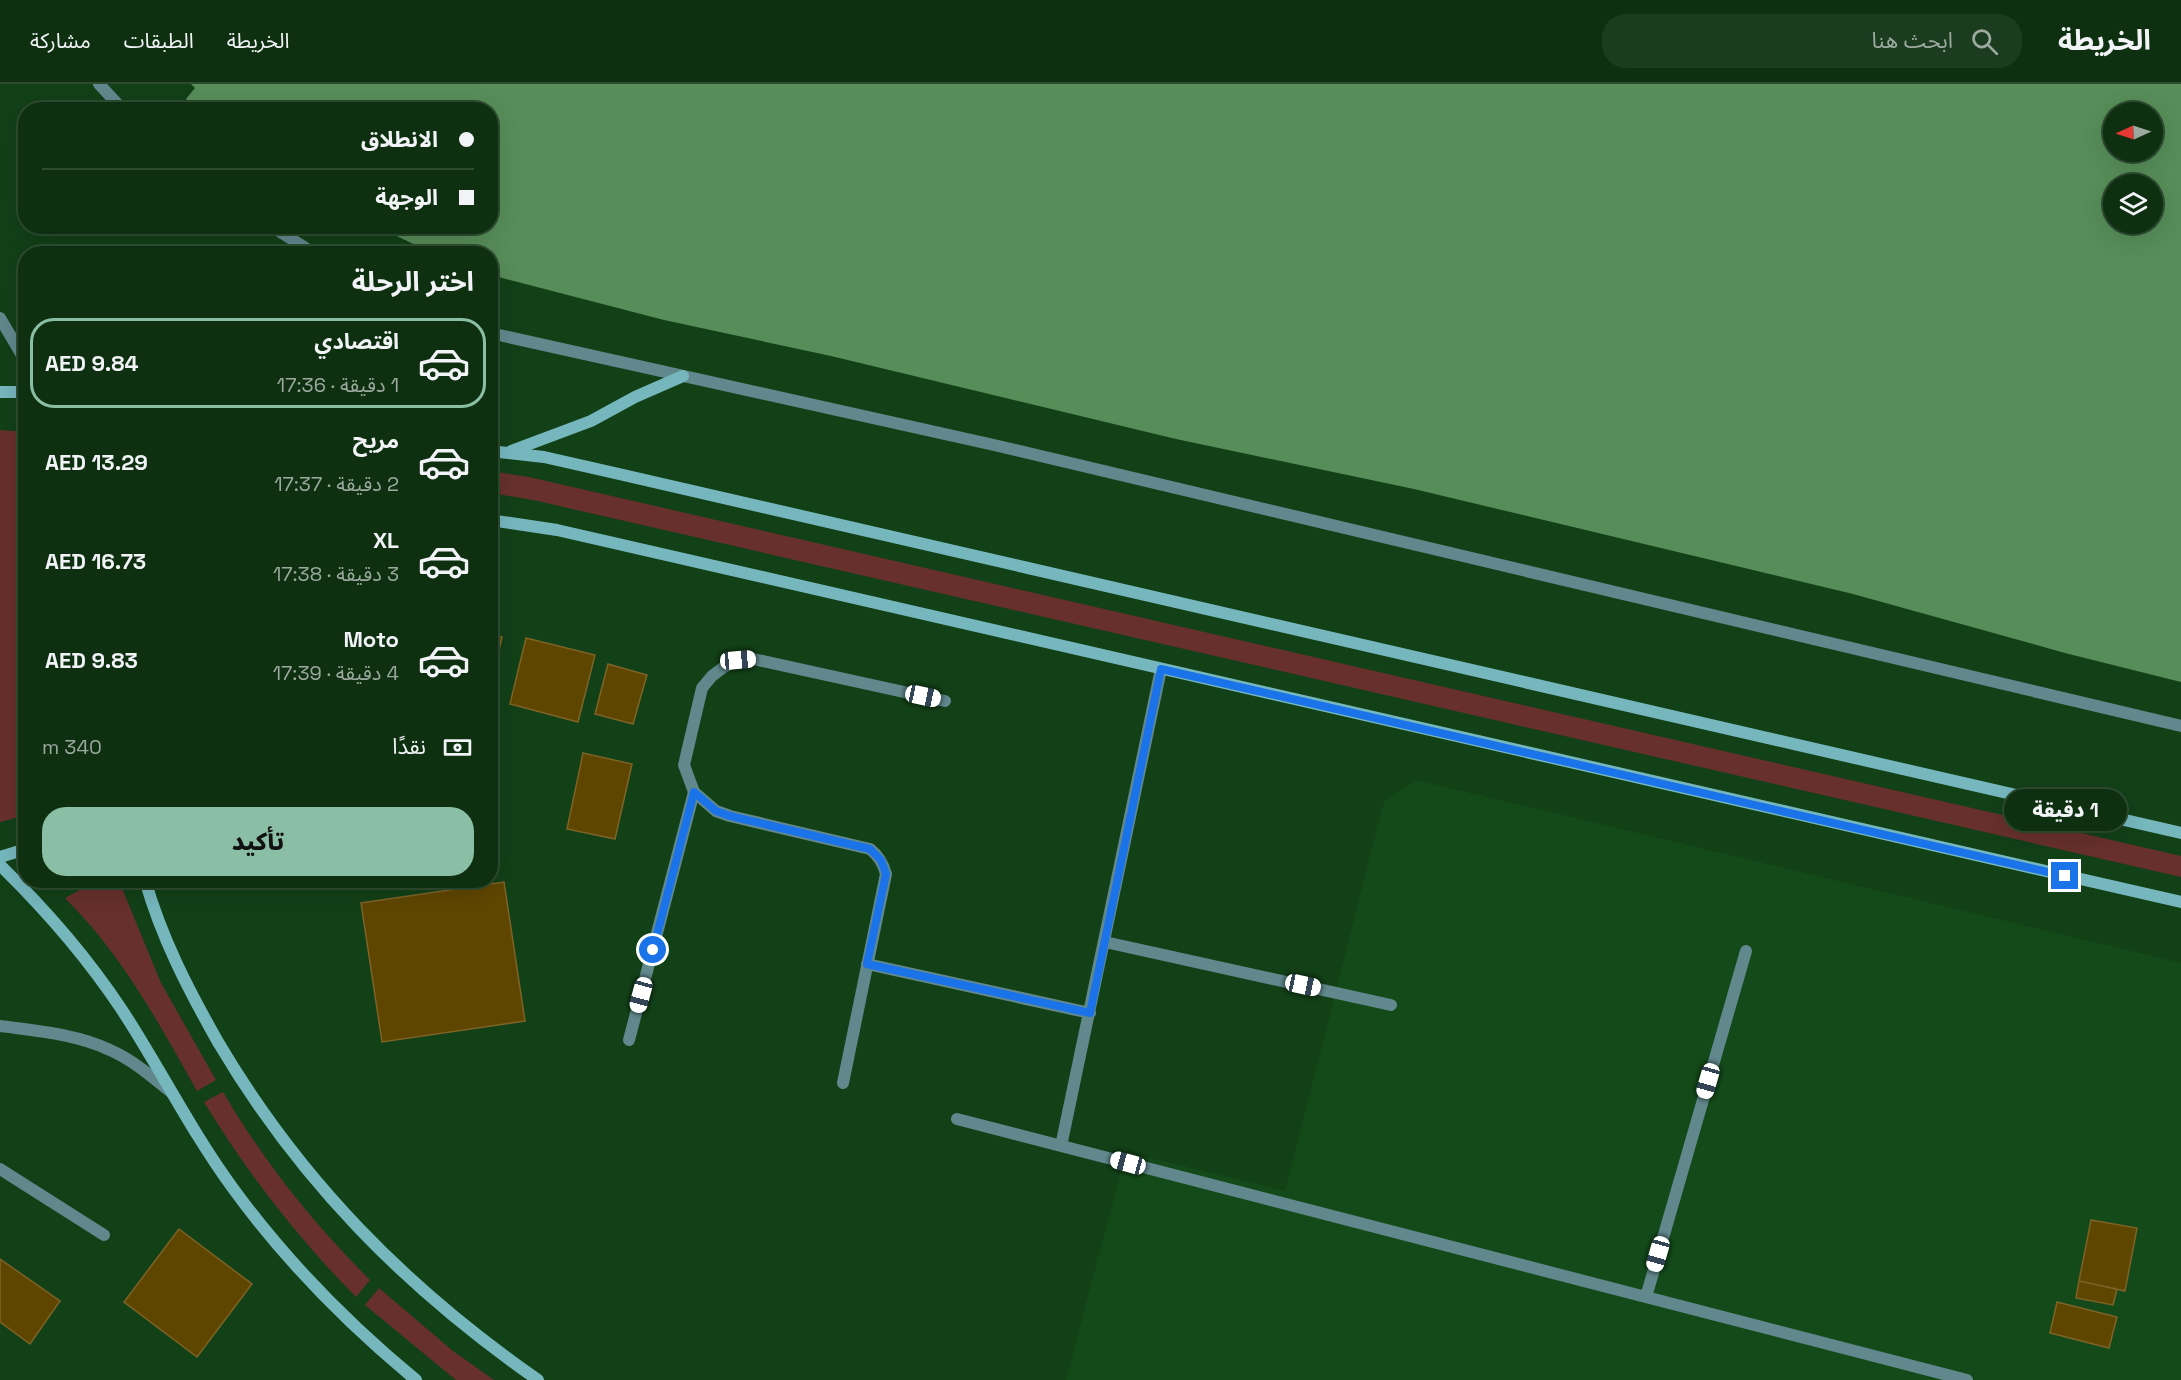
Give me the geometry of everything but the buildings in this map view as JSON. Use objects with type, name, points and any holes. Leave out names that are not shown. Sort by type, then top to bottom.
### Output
[{"type":"main road","points":[[506,452],[591,421],[635,397],[682,376]]},
{"type":"main road","points":[[0,392],[18,392]]},
{"type":"main road","points":[[498,452],[544,457],[619,474],[2181,833]]},
{"type":"main road","points":[[498,521],[557,530],[2181,902]]},
{"type":"main road","points":[[0,857],[18,851]]},
{"type":"main road","points":[[0,865],[18,882]]},
{"type":"main road","points":[[24,888],[92,968],[137,1033],[171,1093],[232,1187],[296,1266],[342,1315],[416,1380]]},
{"type":"main road","points":[[147,888],[159,926],[179,973],[232,1065],[296,1158],[362,1234],[410,1281],[452,1317],[538,1380]]},
{"type":"street","points":[[99,84],[116,102]]},
{"type":"street","points":[[284,234],[302,246]]},
{"type":"street","points":[[0,318],[18,348]]},
{"type":"street","points":[[498,335],[994,445],[2181,726]]},
{"type":"street","points":[[843,1083],[886,874],[876,854],[870,849],[716,811],[694,792],[684,765],[697,702],[711,676],[738,660],[761,660],[945,701]]},
{"type":"street","points":[[1061,1146],[1161,669]]},
{"type":"street","points":[[630,1040],[694,792]]},
{"type":"street","points":[[1105,942],[1391,1005]]},
{"type":"street","points":[[1646,1297],[1746,951]]},
{"type":"street","points":[[867,964],[1090,1013]]},
{"type":"street","points":[[0,1026],[70,1037],[110,1050],[131,1061],[171,1093]]},
{"type":"street","points":[[957,1119],[1966,1380]]},
{"type":"street","points":[[0,1169],[104,1235]]},
{"type":"shaded area","points":[[191,84],[2181,84],[2181,682],[2065,653],[1853,594],[1414,489],[1176,439],[831,356],[664,320],[498,277],[498,246],[417,246],[393,234],[498,234],[498,102],[189,102],[186,99],[195,88]]},
{"type":"shaded area","points":[[0,430],[18,431],[18,817],[0,822]]},
{"type":"shaded area","points":[[498,472],[529,477],[2181,856],[2181,877],[533,500],[498,494]]},
{"type":"shaded area","points":[[1416,780],[2181,963],[2181,1380],[1066,1380],[1126,1152],[1285,1191],[1384,802]]},
{"type":"shaded area","points":[[84,888],[122,888],[161,983],[216,1080],[197,1091],[153,1014],[122,966],[86,920],[65,898]]},
{"type":"shaded area","points":[[223,1092],[272,1167],[328,1236],[370,1280],[356,1297],[274,1204],[221,1129],[204,1102]]},
{"type":"shaded area","points":[[379,1288],[453,1351],[494,1380],[456,1380],[365,1305]]},
{"type":"route","points":[[653,950],[694,792],[704,803],[730,816],[870,849],[876,854],[886,874],[867,964],[1090,1013],[1161,669],[2065,876]]}]
